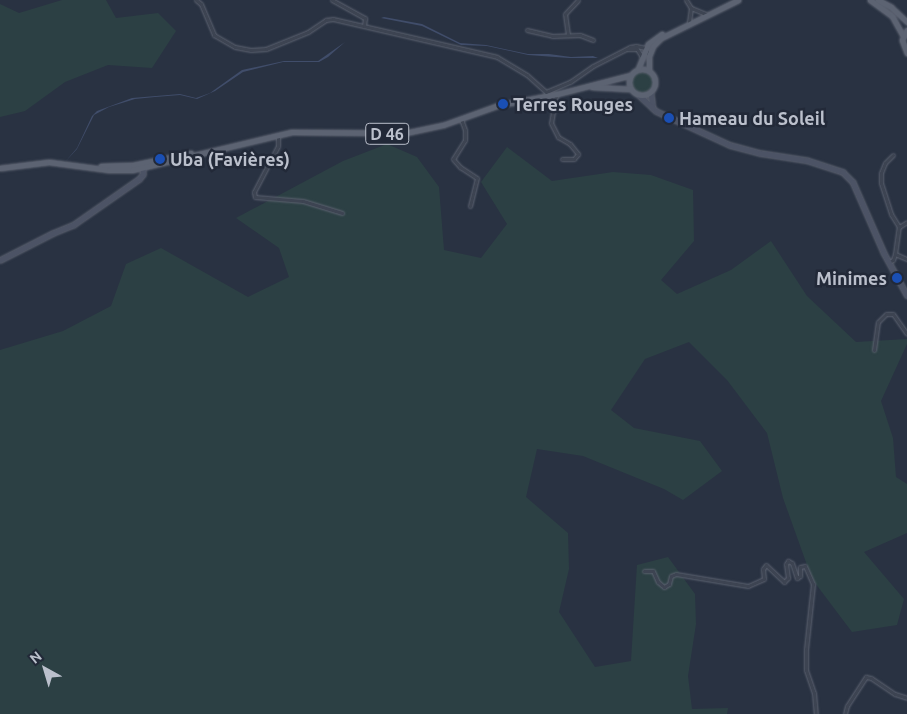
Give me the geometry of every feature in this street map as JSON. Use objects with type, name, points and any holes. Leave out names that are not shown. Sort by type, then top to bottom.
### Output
[{"type":"main road","points":[[732,0],[658,36],[646,48],[638,69],[631,75],[629,82],[631,89],[654,109],[730,145],[760,154],[806,160],[841,170],[853,182],[889,262],[907,295]]},
{"type":"main road","points":[[649,70],[648,56],[660,38],[738,0]]},
{"type":"main road","points":[[870,0],[892,16],[902,36],[902,46],[907,53]]},
{"type":"main road","points":[[878,0],[907,22]]},
{"type":"main road","points":[[902,36],[907,30]]},
{"type":"main road","points":[[638,69],[649,70],[654,75],[656,82],[651,92],[654,109]]},
{"type":"main road","name":"D 46","points":[[0,168],[38,162],[142,166],[278,135],[300,132],[400,133],[434,127],[499,105],[556,94],[631,75]]},
{"type":"main road","name":"D 46","points":[[581,88],[631,89]]},
{"type":"main road","points":[[639,95],[651,92]]},
{"type":"main road","points":[[0,260],[73,225],[139,179],[143,174],[142,166]]},
{"type":"street","points":[[196,0],[201,4],[216,37],[235,47],[266,49],[308,32],[330,19],[497,57],[527,75],[546,92],[570,82],[593,66],[624,50],[636,46],[646,48],[648,56]]},
{"type":"street","points":[[332,0],[365,18],[364,26]]},
{"type":"street","points":[[568,36],[565,14],[578,0]]},
{"type":"street","points":[[686,0],[691,8],[706,14]]},
{"type":"street","points":[[689,22],[691,8]]},
{"type":"street","points":[[527,30],[552,36],[580,35],[593,40]]},
{"type":"street","points":[[624,50],[637,49],[642,58]]},
{"type":"street","points":[[556,94],[551,123],[558,137],[570,144],[578,154],[576,159],[562,159]]},
{"type":"street","points":[[461,118],[465,128],[465,140],[453,158],[458,165],[477,178],[470,206]]},
{"type":"street","points":[[278,135],[278,146],[254,190],[256,198],[303,201],[342,213]]},
{"type":"street","points":[[889,262],[893,260],[895,254],[899,227],[891,214],[881,183],[881,173],[885,163],[893,155]]},
{"type":"street","points":[[899,227],[907,222]]},
{"type":"street","points":[[895,254],[907,259]]},
{"type":"street","points":[[874,350],[878,322],[886,314],[894,315],[907,334]]},
{"type":"street","points":[[644,571],[654,571],[658,582],[664,587],[669,584],[671,576],[676,574],[748,586],[764,579],[762,569],[765,566],[770,567],[784,582],[788,578],[786,564],[788,561],[792,563],[797,578],[800,576],[800,567],[805,566],[813,584],[806,665],[814,693],[816,714]]},
{"type":"street","points":[[845,714],[849,703],[866,678],[873,680],[895,694],[907,698]]},
{"type":"green space","points":[[62,0],[106,0],[116,18],[158,13],[176,31],[152,68],[108,65],[65,82],[25,111],[0,117],[0,4],[19,13]]},
{"type":"green space","points":[[642,71],[650,74],[653,82],[650,90],[642,93],[634,90],[631,82],[634,74]]},
{"type":"green space","points":[[387,144],[417,157],[439,187],[444,250],[481,258],[507,224],[481,182],[507,147],[552,181],[613,172],[651,175],[693,190],[694,241],[661,280],[677,294],[731,270],[771,241],[807,296],[856,342],[907,339],[907,344],[881,401],[893,438],[896,477],[907,484],[907,533],[864,552],[904,599],[897,625],[852,632],[812,579],[783,498],[767,433],[727,380],[689,342],[645,359],[611,410],[634,428],[700,441],[722,471],[683,500],[664,489],[583,456],[537,449],[526,497],[568,533],[569,569],[559,612],[595,667],[631,661],[637,565],[668,557],[695,594],[696,624],[688,676],[692,709],[728,708],[727,714],[0,714],[0,350],[63,331],[111,306],[126,264],[161,248],[248,297],[289,277],[279,248],[236,218],[343,161]]},
{"type":"water","points":[[381,18],[422,24],[460,43],[486,45],[528,54],[571,57],[593,56],[598,58],[569,58],[528,55],[487,46],[461,45],[422,26]]},
{"type":"water","points":[[345,42],[328,57],[319,62],[283,62],[243,72],[215,91],[197,99],[180,95],[155,97],[135,99],[109,107],[94,115],[77,149],[65,162],[77,148],[92,116],[97,111],[132,98],[180,94],[196,98],[210,93],[242,70],[284,61],[318,61]]},
{"type":"place","name":"Terres Rouges","points":[[503,104]]},
{"type":"place","name":"Hameau du Soleil","points":[[669,118]]},
{"type":"place","name":"Uba (Favières)","points":[[160,159]]},
{"type":"place","name":"Minimes","points":[[897,278]]}]
